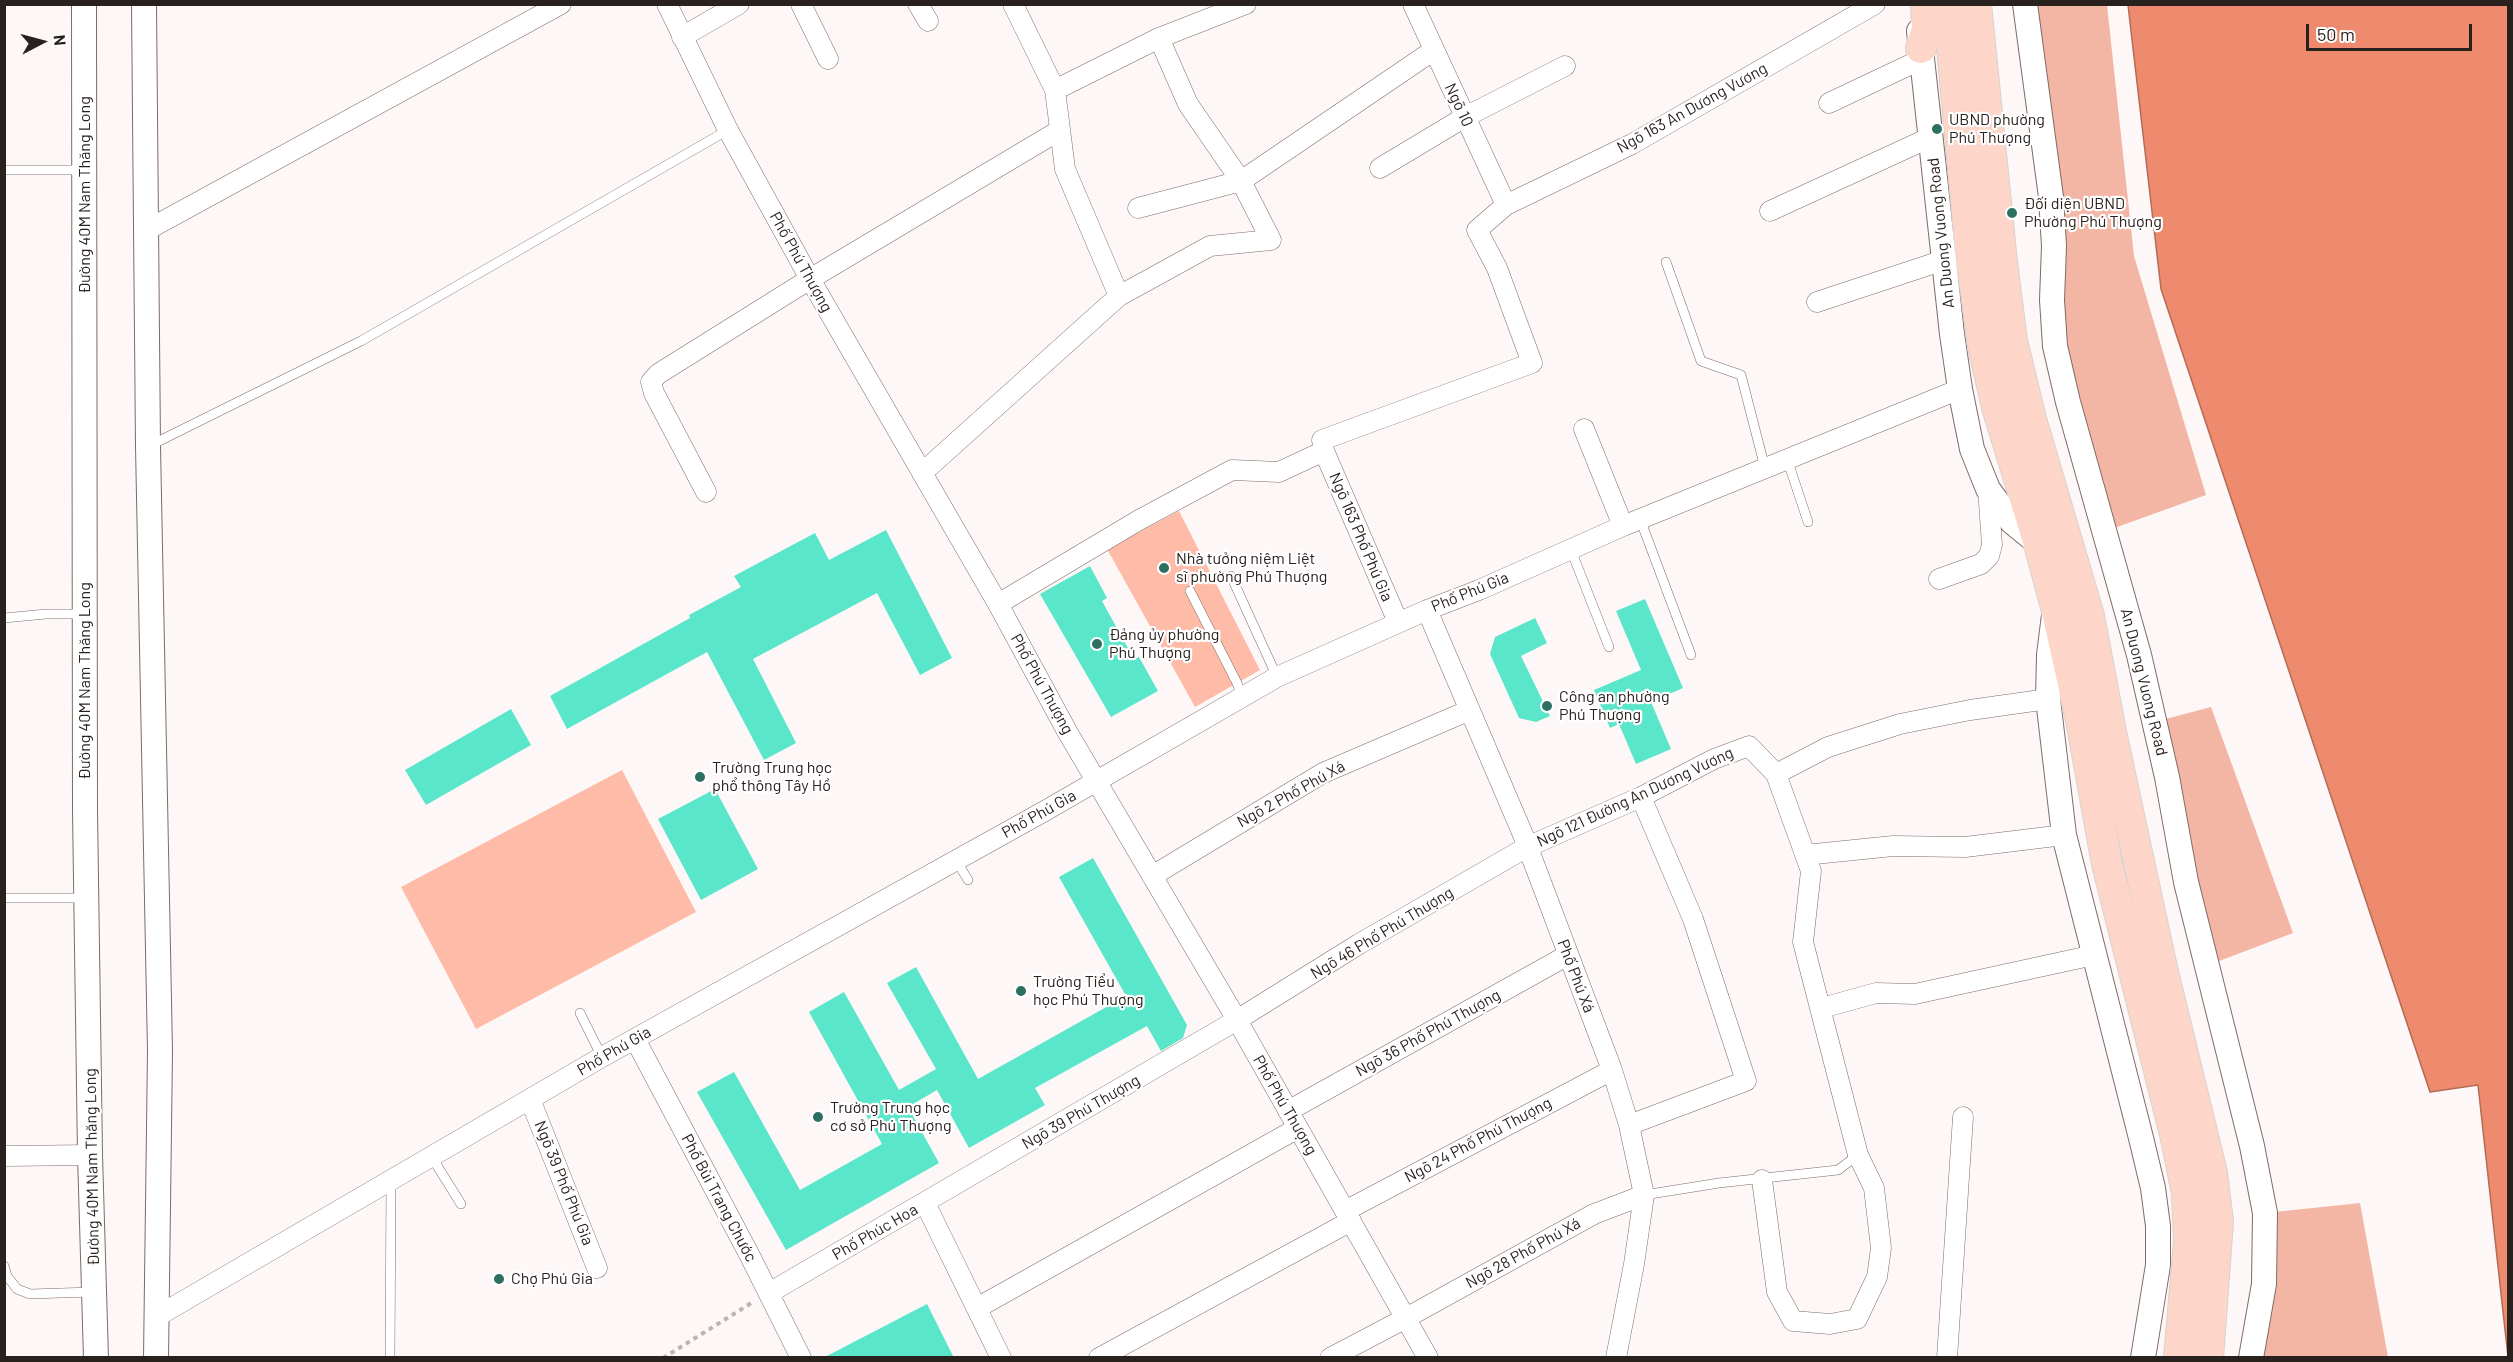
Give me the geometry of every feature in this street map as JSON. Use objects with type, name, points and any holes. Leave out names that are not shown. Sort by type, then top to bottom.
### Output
[{"type":"main road","points":[[1921,54],[1927,29],[1926,4]]},
{"type":"main road","name":"An Duong Vuong Road","points":[[1948,4],[1971,255],[1983,346],[1997,407],[2056,607],[2081,720],[2107,864],[2172,1123],[2187,1193],[2189,1241],[2179,1358]]},
{"type":"main road","points":[[1976,4],[2012,341],[2031,419],[2089,616],[2159,956],[2212,1173],[2218,1222],[2208,1358]]},
{"type":"street","name":"Đường 40M Nam Thăng Long","points":[[84,4],[86,898],[96,1358]]},
{"type":"street","points":[[144,4],[148,446],[160,1051],[156,1358]]},
{"type":"street","points":[[147,230],[561,4]]},
{"type":"street","name":"Phố Phú Thượng","points":[[667,4],[728,130],[810,279],[998,604],[1097,781],[1237,1020],[1428,1358]]},
{"type":"street","points":[[682,38],[739,4]]},
{"type":"street","points":[[801,4],[828,59]]},
{"type":"street","points":[[1013,4],[1055,90],[1065,169],[1119,297]]},
{"type":"street","points":[[1055,90],[1159,38],[1246,4]]},
{"type":"street","name":"Ngõ 10","points":[[1413,4],[1506,205]]},
{"type":"street","name":"Ngõ 163 An Dương Vương","points":[[1324,451],[1322,440],[1532,363],[1497,268],[1478,230],[1506,205],[1632,144],[1875,4]]},
{"type":"street","name":"An Duong Vuong Road","points":[[1916,4],[1960,389],[1972,449],[1988,489],[2012,522],[2039,544]]},
{"type":"street","name":"An Duong Vuong Road","points":[[2025,4],[2051,197],[2055,346],[2068,402],[2139,655],[2167,777],[2186,882],[2252,1146],[2265,1212],[2264,1284],[2251,1358]]},
{"type":"street","points":[[922,474],[1119,297],[1210,246],[1271,240],[1241,181],[1188,104],[1159,38]]},
{"type":"street","points":[[1138,208],[1241,181],[1434,50]]},
{"type":"street","points":[[1829,103],[1921,54]]},
{"type":"street","points":[[1380,168],[1465,117],[1565,66]]},
{"type":"street","points":[[706,492],[654,393],[651,382],[658,374],[810,279],[1060,130]]},
{"type":"street","points":[[1770,211],[1931,137]]},
{"type":"street","points":[[1817,302],[1944,260]]},
{"type":"street","name":"Phố Phú Gia","points":[[156,1317],[602,1057],[1097,781],[1277,677],[1398,622],[1479,590],[1631,522],[1960,389]]},
{"type":"street","points":[[1584,429],[1631,522]]},
{"type":"street","points":[[998,604],[1138,520],[1232,470],[1279,472],[1324,451]]},
{"type":"street","name":"Ngõ 163 Phố Phú Gia","points":[[1324,451],[1398,622]]},
{"type":"street","points":[[1939,579],[1981,564],[1989,556],[1992,545],[1988,489]]},
{"type":"street","name":"An Duong Vuong Road","points":[[2056,607],[2049,655],[2048,699],[2064,835],[2141,1138],[2153,1188],[2158,1226],[2158,1265],[2143,1358]]},
{"type":"street","name":"Phố Phú Xá","points":[[1427,610],[1527,846],[1612,1070],[1629,1125],[1644,1196],[1616,1358]]},
{"type":"street","points":[[1776,774],[1827,747],[1900,724],[1970,710],[2048,699]]},
{"type":"street","name":"Ngõ 2 Phố Phú Xá","points":[[1152,876],[1323,773],[1470,710]]},
{"type":"street","name":"Ngõ 121 Đường An Dương Vương","points":[[1527,846],[1641,797],[1714,759],[1749,746],[1776,774],[1811,871],[1803,942],[1822,1008],[1858,1155],[1874,1188],[1881,1248],[1877,1277],[1857,1319],[1830,1324],[1793,1320],[1777,1292],[1762,1180]]},
{"type":"street","points":[[1629,1125],[1746,1081],[1694,919],[1641,797]]},
{"type":"street","points":[[1805,855],[1893,846],[1965,847],[2064,835]]},
{"type":"street","name":"Ngõ 46 Phố Phú Thượng","points":[[1237,1020],[1359,944],[1527,846]]},
{"type":"street","name":"Ngõ 36 Phố Phú Thượng","points":[[977,1308],[1568,955]]},
{"type":"street","points":[[1822,1008],[1876,993],[1915,994],[2094,955]]},
{"type":"street","name":"Ngõ 39 Phú Thượng","points":[[925,1203],[1237,1020]]},
{"type":"street","name":"Phố Bùi Trang Chước","points":[[635,1039],[801,1358]]},
{"type":"street","name":"Ngõ 24 Phố Phú Thượng","points":[[1099,1358],[1348,1216],[1612,1070]]},
{"type":"street","name":"Ngõ 39 Phố Phú Gia","points":[[530,1099],[597,1268]]},
{"type":"street","points":[[1947,1358],[1963,1117]]},
{"type":"street","points":[[4,1156],[90,1155]]},
{"type":"street","name":"Ngõ 28 Phố Phú Xá","points":[[1330,1358],[1594,1214],[1644,1196]]},
{"type":"street","name":"Phố Phúc Hoa","points":[[769,1293],[925,1203],[1001,1358]]},
{"type":"lane","points":[[148,446],[361,341],[728,130]]},
{"type":"lane","points":[[4,170],[85,170]]},
{"type":"lane","points":[[1666,262],[1701,361],[1741,375],[1765,468]]},
{"type":"lane","points":[[1787,459],[1808,522]]},
{"type":"lane","points":[[1631,522],[1691,655]]},
{"type":"lane","points":[[1571,550],[1609,647]]},
{"type":"lane","points":[[1231,576],[1277,677]]},
{"type":"lane","points":[[1190,591],[1238,683],[1242,697]]},
{"type":"lane","points":[[4,618],[46,614],[85,614]]},
{"type":"lane","points":[[956,860],[968,880]]},
{"type":"lane","points":[[4,897],[86,898]]},
{"type":"lane","points":[[580,1013],[602,1057]]},
{"type":"lane","points":[[1644,1196],[1719,1183],[1838,1170],[1858,1155]]},
{"type":"lane","points":[[431,1156],[461,1204]]},
{"type":"lane","points":[[390,1358],[391,1179]]},
{"type":"lane","points":[[4,1266],[7,1275],[17,1289],[30,1294],[96,1292]]},
{"type":"path","points":[[663,1358],[769,1293]]},
{"type":"shaded area","points":[[2027,5],[2107,5],[2134,256],[2206,495],[2106,531],[2055,346]]},
{"type":"shaded area","points":[[2128,5],[2508,5],[2508,1357],[2478,1085],[2430,1092],[2161,289]]},
{"type":"shaded area","points":[[1179,511],[1260,670],[1195,707],[1107,549]]},
{"type":"shaded area","points":[[2211,707],[2293,933],[2206,966],[2154,722]]},
{"type":"shaded area","points":[[622,770],[696,912],[476,1029],[401,887]]},
{"type":"shaded area","points":[[2360,1203],[2388,1357],[2253,1358],[2265,1213]]},
{"type":"building","points":[[886,530],[952,658],[920,675],[877,593],[753,659],[796,743],[764,760],[707,652],[567,729],[550,696],[741,587],[734,576],[815,533],[829,560]]},
{"type":"building","name":"Đảng ủy phường Phú Thượng","points":[[1090,566],[1107,598],[1102,601],[1134,659],[1139,657],[1158,691],[1111,717],[1040,594]]},
{"type":"building","points":[[1645,599],[1683,688],[1651,702],[1671,749],[1636,764],[1619,724],[1610,728],[1594,690],[1641,670],[1616,611]]},
{"type":"building","points":[[1535,618],[1547,643],[1521,656],[1550,716],[1536,722],[1519,718],[1490,654],[1495,637]]},
{"type":"building","points":[[511,709],[531,745],[426,805],[405,770]]},
{"type":"building","points":[[715,789],[758,869],[701,900],[658,819]]},
{"type":"building","points":[[1093,858],[1187,1025],[1183,1038],[1161,1051],[1147,1026],[1035,1088],[1045,1105],[969,1148],[937,1090],[908,1107],[939,1163],[786,1250],[697,1092],[734,1072],[800,1190],[882,1144],[809,1012],[844,992],[899,1090],[936,1069],[887,983],[916,967],[978,1079],[1126,996],[1059,877]]},
{"type":"building","points":[[927,1304],[954,1358],[823,1358]]},
{"type":"place","name":"UBND phường Phú Thượng","points":[[1937,129]]},
{"type":"place","name":"Đối diện UBND Phường Phú Thượng","points":[[2012,213]]},
{"type":"place","name":"Nhà tưởng niệm Liệt sĩ phường Phú Thượng","points":[[1164,568]]},
{"type":"place","name":"Đảng ủy phường Phú Thượng","points":[[1097,644]]},
{"type":"place","name":"Công an phường Phú Thượng","points":[[1547,706]]},
{"type":"place","name":"Trường Trung học phổ thông Tây Hồ","points":[[700,777]]},
{"type":"place","name":"Trường Tiểu học Phú Thượng","points":[[1021,991]]},
{"type":"place","name":"Trường Trung học cơ sở Phú Thượng","points":[[818,1117]]},
{"type":"place","name":"Chợ Phú Gia","points":[[499,1279]]}]
